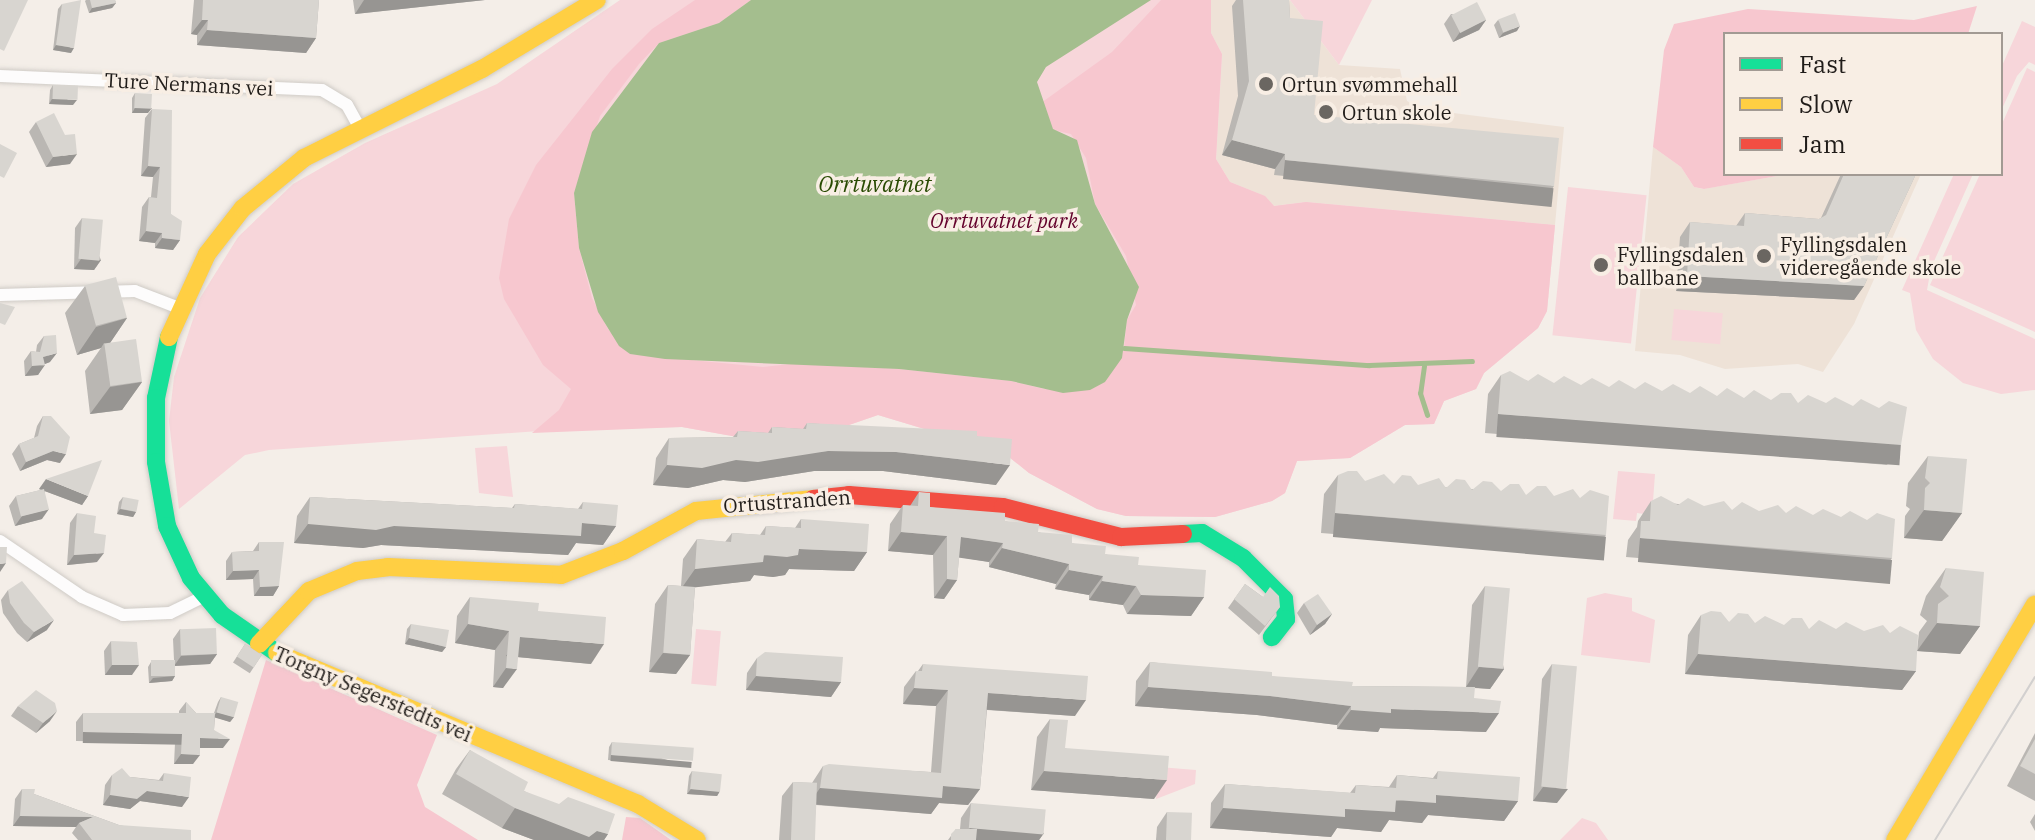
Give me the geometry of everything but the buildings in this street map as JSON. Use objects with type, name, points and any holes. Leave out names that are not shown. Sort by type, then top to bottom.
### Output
[{"type":"street","name":"Torgny Segerstedts vei","points":[[597,0],[482,69],[304,158],[243,208],[207,254],[179,308],[157,388],[156,462],[167,526],[205,596],[259,644],[332,680],[638,804],[697,840]]},
{"type":"street","name":"Ture Nermans vei","points":[[0,76],[322,90],[347,105],[360,128]]},
{"type":"street","points":[[0,295],[135,291],[179,308]]},
{"type":"street","name":"Ortustranden","points":[[259,644],[309,591],[357,571],[388,567],[561,575],[623,551],[696,511],[849,495],[1003,507],[1121,537],[1202,533],[1252,565],[1284,599],[1286,619],[1272,637]]},
{"type":"street","points":[[0,541],[90,602],[123,615],[170,613],[205,596]]},
{"type":"street","points":[[1895,840],[2035,604]]},
{"type":"street","points":[[1954,744],[1971,725],[2035,619]]},
{"type":"shaded area","points":[[695,0],[751,0],[719,23],[659,43],[639,64],[600,116],[574,193],[579,248],[592,298],[608,329],[630,354],[763,367],[800,363],[899,369],[1011,381],[1044,389],[1105,382],[1124,348],[1127,320],[1136,305],[1126,256],[1095,204],[1086,158],[1071,134],[1053,130],[1041,103],[1112,52],[1161,0],[1211,0],[1211,33],[1222,54],[1216,159],[1230,182],[1265,196],[1274,206],[1306,202],[1555,225],[1547,311],[1538,328],[1484,373],[1476,389],[1444,401],[1434,424],[1405,425],[1350,458],[1297,461],[1285,493],[1272,501],[1215,517],[1126,516],[1097,509],[1029,473],[1004,453],[878,415],[849,425],[748,439],[682,427],[532,433],[559,410],[571,389],[543,365],[504,299],[499,278],[509,219],[536,165],[612,69],[652,29]]},
{"type":"shaded area","name":"Ortun skole","points":[[1211,0],[1290,0],[1339,65],[1400,69],[1407,101],[1422,109],[1564,127],[1555,225],[1306,202],[1273,206],[1264,196],[1230,182],[1216,159],[1222,54],[1211,33]]},
{"type":"shaded area","points":[[1977,6],[1969,32],[1723,32],[1723,176],[1778,176],[1704,189],[1694,187],[1681,167],[1653,147],[1664,50],[1674,24],[1748,9],[1914,20]]},
{"type":"shaded area","name":"Fyllingsdalen videregående skole","points":[[1653,147],[1681,167],[1694,187],[1703,189],[1778,176],[1920,176],[1854,324],[1823,372],[1798,364],[1725,369],[1680,355],[1635,351]]},
{"type":"shaded area","points":[[266,660],[437,735],[417,785],[425,807],[478,840],[211,840]]},
{"type":"shaded area","points":[[626,817],[640,818],[671,840],[622,840]]},
{"type":"green space","name":"Orrtuvatnet park","points":[[620,0],[1211,0],[1211,33],[1222,54],[1216,159],[1230,182],[1265,196],[1274,206],[1306,202],[1555,225],[1547,311],[1538,328],[1484,373],[1476,389],[1444,401],[1434,424],[1405,425],[1350,458],[1297,461],[1285,493],[1272,501],[1215,517],[1126,516],[1097,509],[1029,473],[1004,453],[878,415],[849,425],[727,435],[682,427],[567,429],[269,450],[245,455],[179,509],[169,421],[174,377],[200,298],[238,237],[293,184],[365,143],[497,84]]},
{"type":"green space","points":[[1290,0],[1372,0],[1339,65]]},
{"type":"green space","points":[[2022,21],[2035,27],[2035,65],[2029,62],[2017,76],[2003,107],[2003,64]]},
{"type":"green space","points":[[2027,68],[2035,72],[2035,332],[1930,285],[1979,176],[2003,176],[2003,122]]},
{"type":"green space","points":[[1953,176],[1972,176],[1931,268],[1927,290],[2035,339],[2035,390],[2001,394],[1963,383],[1933,359],[1916,330],[1910,293],[1902,290]]},
{"type":"green space","name":"Fyllingsdalen ballbane","points":[[1568,187],[1647,195],[1631,343],[1552,335]]},
{"type":"green space","points":[[1674,309],[1723,313],[1720,344],[1671,340]]},
{"type":"green space","points":[[507,446],[513,497],[479,493],[475,448]]},
{"type":"green space","points":[[1618,471],[1655,474],[1652,515],[1637,513],[1636,521],[1613,519]]},
{"type":"green space","points":[[1605,593],[1632,598],[1632,611],[1655,620],[1650,663],[1581,655],[1587,598]]},
{"type":"green space","points":[[696,629],[721,631],[716,686],[691,684]]},
{"type":"green space","points":[[1159,767],[1196,770],[1195,784],[1156,799]]},
{"type":"green space","points":[[1582,818],[1596,823],[1608,840],[1560,840]]},
{"type":"water","name":"Orrtuvatnet","points":[[751,0],[1151,0],[1046,67],[1037,82],[1053,129],[1077,140],[1095,204],[1139,287],[1127,320],[1122,358],[1105,382],[1090,390],[1063,393],[1011,381],[899,369],[665,359],[630,354],[619,346],[598,312],[579,248],[574,193],[592,132],[659,43],[719,23]]},
{"type":"waterway","points":[[1124,348],[1369,365],[1472,361]]},
{"type":"waterway","points":[[1424,366],[1420,393],[1427,415]]},
{"type":"tram line","points":[[1935,840],[2035,677]]},
{"type":"traffic: fast","points":[[169,337],[156,398],[156,462],[167,526],[191,578],[222,615],[277,653]]},
{"type":"traffic: fast","points":[[1183,534],[1202,533],[1243,558],[1284,599],[1286,619],[1272,637]]},
{"type":"traffic: slow","points":[[169,337],[207,254],[243,208],[304,158],[482,69],[597,0]]},
{"type":"traffic: slow","points":[[259,644],[309,591],[357,571],[388,567],[561,575],[623,551],[696,511],[813,499]]},
{"type":"traffic: slow","points":[[1895,840],[2035,604]]},
{"type":"traffic: slow","points":[[277,653],[638,804],[697,840]]},
{"type":"traffic: jam","points":[[813,499],[849,495],[1003,507],[1121,537],[1183,534]]},
{"type":"place","name":"Ortun svømmehall","points":[[1266,84]]},
{"type":"place","name":"Ortun skole","points":[[1326,112]]},
{"type":"place","name":"Fyllingsdalen videregående skole","points":[[1764,256]]},
{"type":"place","name":"Fyllingsdalen ballbane","points":[[1601,265]]}]
